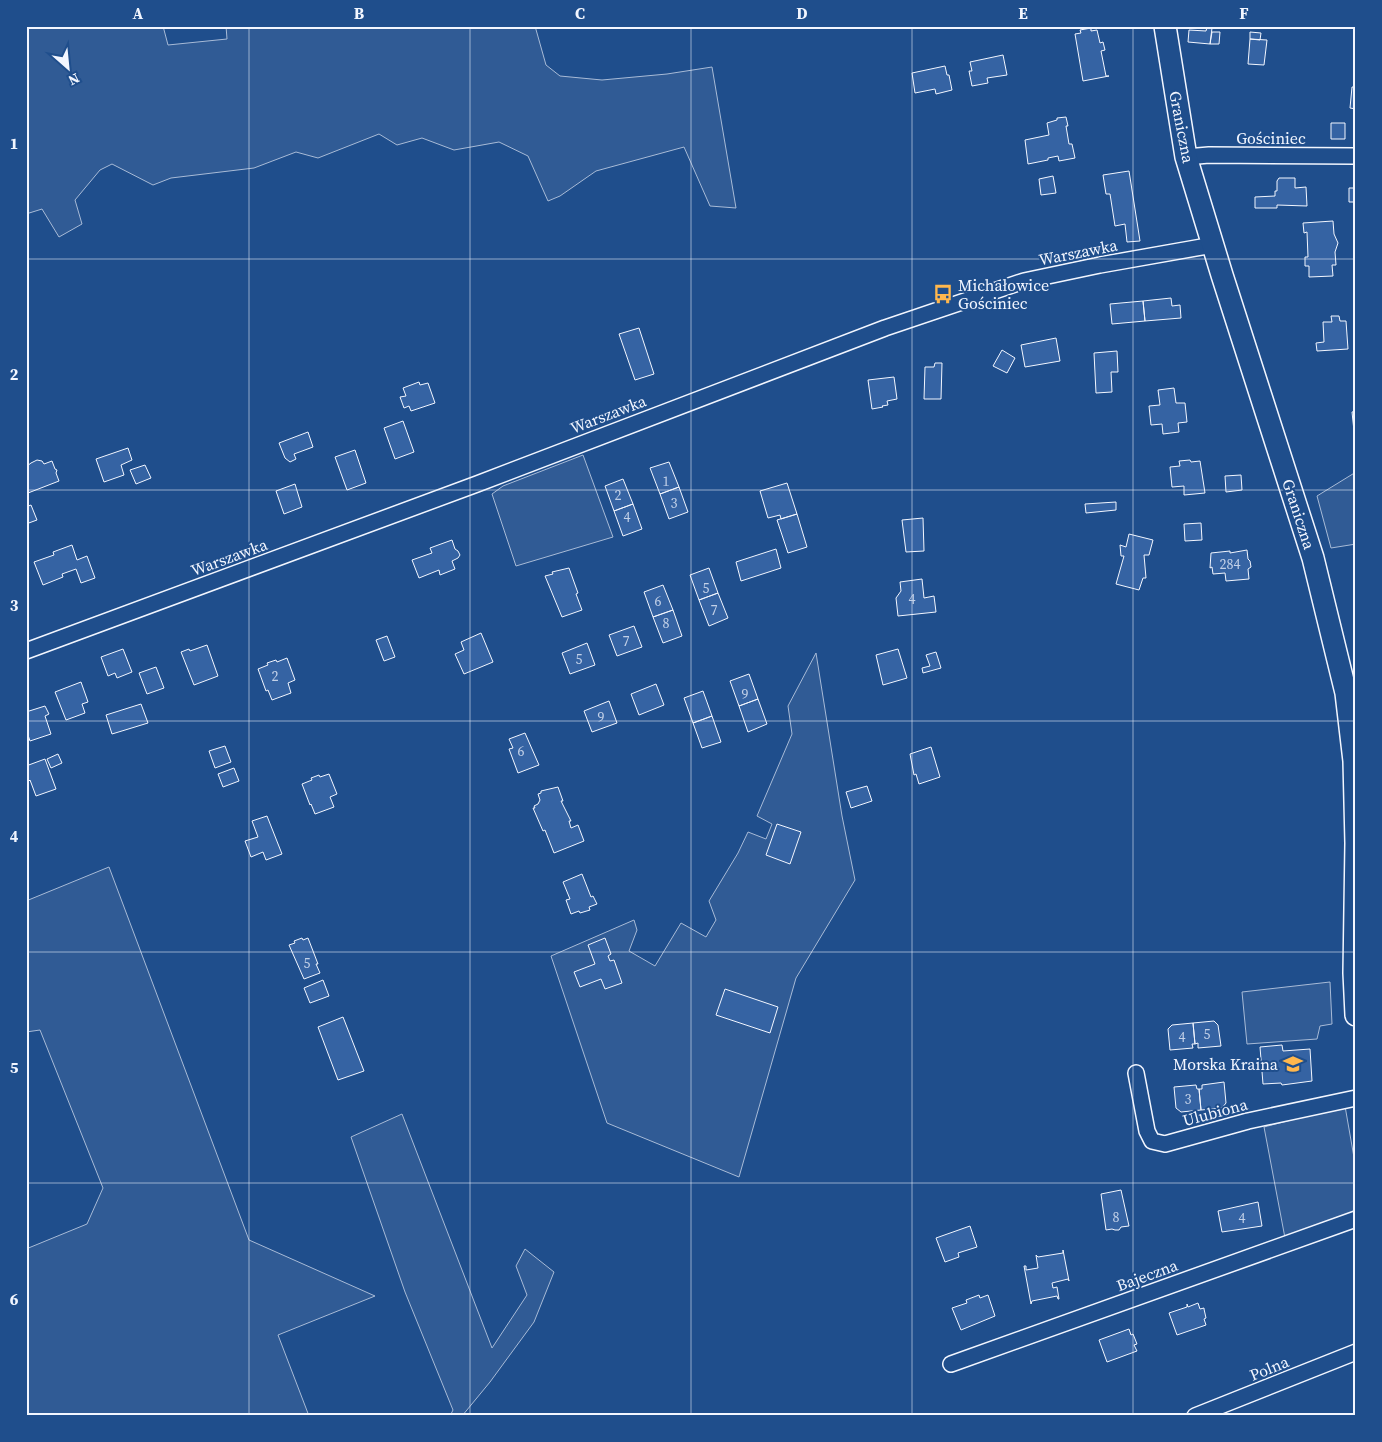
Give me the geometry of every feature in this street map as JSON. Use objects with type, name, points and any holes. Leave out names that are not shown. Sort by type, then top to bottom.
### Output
[{"type":"street","name":"Graniczna","points":[[1165,26],[1186,157],[1313,558],[1346,693],[1354,761],[1356,843],[1354,973],[1356,1015]]},
{"type":"street","name":"Gościniec","points":[[1186,157],[1356,156]]},
{"type":"street","name":"Warszawka","points":[[26,651],[505,473],[884,328],[1024,281],[1213,245]]},
{"type":"street","name":"Ulubiona","points":[[1136,1073],[1147,1131],[1152,1142],[1165,1144],[1248,1121],[1356,1098]]},
{"type":"street","name":"Bajeczna","points":[[950,1364],[1356,1219]]},
{"type":"street","name":"Polna","points":[[1195,1416],[1356,1352]]},
{"type":"shaded area","points":[[26,26],[163,26],[168,45],[227,39],[226,26],[535,26],[546,65],[560,76],[602,80],[667,74],[712,67],[736,208],[710,206],[684,147],[596,171],[560,196],[548,201],[528,156],[499,142],[454,150],[422,138],[397,145],[379,134],[318,158],[296,152],[254,168],[171,178],[153,185],[112,164],[100,170],[75,200],[82,224],[59,237],[42,209],[26,214]]},
{"type":"shaded area","points":[[583,455],[613,537],[516,566],[492,494],[503,486]]},
{"type":"shaded area","points":[[1356,472],[1356,544],[1331,548],[1317,496]]},
{"type":"shaded area","points":[[816,653],[842,816],[855,880],[796,978],[739,1177],[607,1123],[551,956],[634,920],[637,930],[629,951],[655,966],[681,923],[706,937],[716,920],[709,901],[738,853],[748,832],[766,839],[772,824],[757,816],[792,734],[788,706]]},
{"type":"shaded area","points":[[109,867],[249,1240],[375,1296],[278,1335],[309,1416],[28,1416],[26,1409],[26,1249],[87,1224],[103,1188],[40,1030],[26,1032],[26,901]]},
{"type":"shaded area","points":[[1330,982],[1332,1024],[1320,1026],[1317,1039],[1247,1044],[1242,992]]},
{"type":"shaded area","points":[[1345,1106],[1356,1169],[1356,1213],[1285,1238],[1264,1127]]},
{"type":"shaded area","points":[[402,1114],[492,1348],[527,1295],[516,1266],[525,1249],[554,1272],[534,1322],[490,1382],[462,1416],[450,1416],[453,1410],[405,1292],[351,1137]]},
{"type":"building","points":[[1207,27],[1212,28],[1210,44],[1188,42],[1189,30],[1206,31]]},
{"type":"building","points":[[1091,28],[1091,31],[1097,30],[1100,43],[1103,42],[1105,50],[1101,51],[1106,76],[1109,76],[1083,81],[1075,34],[1081,33],[1080,30]]},
{"type":"building","points":[[1212,32],[1220,32],[1219,44],[1210,44]]},
{"type":"building","points":[[1250,32],[1261,33],[1260,40],[1250,39]]},
{"type":"building","points":[[1250,39],[1267,40],[1264,65],[1248,64]]},
{"type":"building","points":[[1003,55],[1007,75],[987,78],[988,83],[972,86],[969,71],[972,71],[970,62]]},
{"type":"building","points":[[945,66],[952,90],[936,94],[935,89],[915,93],[912,73]]},
{"type":"building","points":[[1352,87],[1356,87],[1356,109],[1350,108]]},
{"type":"building","points":[[1066,117],[1069,144],[1072,144],[1075,158],[1059,161],[1058,156],[1028,164],[1025,140],[1049,135],[1047,123],[1057,120],[1057,118]]},
{"type":"building","points":[[1331,123],[1345,123],[1345,139],[1331,139]]},
{"type":"building","points":[[1129,171],[1140,241],[1127,242],[1125,224],[1115,226],[1110,194],[1106,194],[1103,175]]},
{"type":"building","points":[[1053,176],[1056,193],[1041,195],[1039,179]]},
{"type":"building","points":[[1279,178],[1295,178],[1295,188],[1306,187],[1307,206],[1277,205],[1277,208],[1255,208],[1255,197],[1275,196]]},
{"type":"building","points":[[1349,188],[1356,188],[1356,202],[1349,202]]},
{"type":"building","points":[[1333,221],[1334,234],[1338,243],[1335,252],[1336,265],[1332,265],[1333,276],[1309,277],[1309,266],[1305,266],[1305,257],[1308,257],[1307,232],[1304,233],[1303,223]]},
{"type":"building","points":[[1171,298],[1172,306],[1180,305],[1181,318],[1145,321],[1143,301]]},
{"type":"building","points":[[1143,301],[1145,321],[1112,324],[1110,304]]},
{"type":"building","points":[[1331,316],[1339,316],[1340,321],[1346,321],[1348,349],[1317,351],[1316,343],[1324,342],[1323,322],[1332,322]]},
{"type":"building","points":[[639,328],[654,374],[635,380],[619,334]]},
{"type":"building","points":[[1056,338],[1060,361],[1025,367],[1021,345]]},
{"type":"building","points":[[1002,350],[1015,358],[1007,373],[993,366]]},
{"type":"building","points":[[1117,351],[1118,372],[1111,372],[1112,392],[1096,393],[1094,353]]},
{"type":"building","points":[[935,363],[942,363],[941,399],[924,399],[925,367],[934,367]]},
{"type":"building","points":[[894,377],[897,399],[887,401],[888,405],[883,407],[872,409],[868,380]]},
{"type":"building","points":[[419,382],[420,385],[428,383],[435,403],[411,411],[409,406],[404,408],[400,397],[406,396],[403,388]]},
{"type":"building","points":[[1174,388],[1176,403],[1185,403],[1187,422],[1178,423],[1179,432],[1163,434],[1162,424],[1151,425],[1149,406],[1160,405],[1158,390]]},
{"type":"building","points":[[1356,411],[1356,431],[1354,431],[1352,412]]},
{"type":"building","points":[[403,421],[414,452],[395,459],[384,428]]},
{"type":"building","points":[[308,432],[313,447],[294,454],[296,459],[290,462],[285,458],[279,443]]},
{"type":"building","points":[[128,448],[132,460],[121,465],[124,475],[104,482],[96,459]]},
{"type":"building","points":[[355,450],[366,483],[347,490],[335,457]]},
{"type":"building","points":[[37,460],[42,461],[44,464],[52,461],[57,470],[56,473],[59,481],[28,493],[27,466]]},
{"type":"building","points":[[1190,460],[1191,462],[1200,461],[1205,493],[1184,495],[1184,486],[1172,487],[1170,467],[1180,466],[1179,461]]},
{"type":"building","points":[[669,462],[679,487],[660,494],[650,468]]},
{"type":"building","points":[[145,465],[151,478],[136,484],[130,470]]},
{"type":"building","points":[[1241,475],[1242,490],[1226,492],[1225,476]]},
{"type":"building","points":[[623,479],[633,504],[614,511],[605,486]]},
{"type":"building","points":[[787,483],[797,514],[781,519],[780,515],[768,518],[760,491]]},
{"type":"building","points":[[295,484],[302,507],[284,514],[276,491]]},
{"type":"building","points":[[679,487],[688,512],[669,519],[660,494]]},
{"type":"building","points":[[1116,502],[1116,510],[1086,513],[1085,504]]},
{"type":"building","points":[[633,504],[642,529],[623,536],[614,511]]},
{"type":"building","points":[[31,505],[37,520],[26,524],[26,507]]},
{"type":"building","points":[[797,514],[807,547],[788,553],[777,520]]},
{"type":"building","points":[[923,518],[924,551],[906,552],[902,520]]},
{"type":"building","points":[[1201,523],[1202,540],[1185,541],[1184,524]]},
{"type":"building","points":[[1129,534],[1153,540],[1149,555],[1144,555],[1146,578],[1143,578],[1139,590],[1116,584],[1124,556],[1121,556],[1120,545],[1126,547]]},
{"type":"building","points":[[452,540],[455,549],[460,555],[452,561],[455,569],[440,575],[439,570],[419,578],[412,560],[432,553],[430,548]]},
{"type":"building","points":[[72,545],[77,560],[87,556],[95,578],[81,583],[76,569],[62,574],[63,577],[43,585],[34,562],[54,555],[53,552]]},
{"type":"building","points":[[776,549],[781,568],[741,581],[736,562]]},
{"type":"building","points":[[1247,550],[1251,567],[1248,569],[1249,579],[1226,581],[1225,573],[1213,574],[1212,567],[1210,568],[1211,553],[1230,551],[1230,553]]},
{"type":"building","points":[[569,568],[582,610],[562,617],[545,576],[553,574],[552,572]]},
{"type":"building","points":[[709,568],[718,593],[699,600],[690,575]]},
{"type":"building","points":[[922,579],[924,598],[934,596],[936,612],[898,616],[896,598],[901,591],[900,582]]},
{"type":"building","points":[[663,585],[673,610],[653,617],[644,592]]},
{"type":"building","points":[[718,593],[728,618],[709,626],[699,600]]},
{"type":"building","points":[[673,610],[682,636],[663,643],[653,617]]},
{"type":"building","points":[[634,626],[642,647],[617,656],[609,635]]},
{"type":"building","points":[[481,633],[493,662],[464,674],[455,654],[464,650],[461,642]]},
{"type":"building","points":[[387,636],[395,657],[384,661],[376,640]]},
{"type":"building","points":[[587,643],[595,665],[570,674],[562,653]]},
{"type":"building","points":[[207,645],[218,676],[194,685],[181,652]]},
{"type":"building","points":[[123,649],[132,672],[117,678],[115,673],[108,676],[101,657]]},
{"type":"building","points":[[898,649],[907,678],[883,685],[876,655]]},
{"type":"building","points":[[936,652],[941,668],[923,673],[922,668],[930,666],[926,655]]},
{"type":"building","points":[[287,658],[295,680],[288,683],[291,693],[272,700],[268,690],[266,691],[258,669],[268,665],[267,663]]},
{"type":"building","points":[[156,667],[164,688],[147,694],[139,673]]},
{"type":"building","points":[[749,674],[758,699],[739,706],[730,681]]},
{"type":"building","points":[[81,682],[88,702],[82,704],[85,713],[66,720],[55,692]]},
{"type":"building","points":[[656,684],[664,705],[639,715],[631,694]]},
{"type":"building","points":[[703,691],[712,716],[693,723],[684,698]]},
{"type":"building","points":[[758,699],[767,724],[748,732],[739,706]]},
{"type":"building","points":[[609,701],[617,723],[592,732],[584,711]]},
{"type":"building","points":[[141,704],[148,723],[112,734],[106,715]]},
{"type":"building","points":[[45,706],[49,714],[45,716],[51,734],[30,741],[26,729],[26,712]]},
{"type":"building","points":[[712,716],[721,742],[702,748],[693,723]]},
{"type":"building","points":[[525,733],[539,765],[518,773],[509,749],[513,748],[509,739]]},
{"type":"building","points":[[225,746],[231,762],[215,768],[209,751]]},
{"type":"building","points":[[931,747],[940,777],[919,784],[916,774],[914,775],[910,754]]},
{"type":"building","points":[[58,754],[62,763],[51,768],[47,759]]},
{"type":"building","points":[[45,759],[56,789],[36,796],[26,775],[26,766]]},
{"type":"building","points":[[234,768],[239,781],[223,787],[218,774]]},
{"type":"building","points":[[329,774],[337,794],[330,797],[334,807],[315,814],[302,784],[319,775],[320,777]]},
{"type":"building","points":[[867,786],[872,801],[851,808],[846,792]]},
{"type":"building","points":[[558,787],[563,801],[561,801],[571,821],[569,821],[571,828],[578,825],[584,841],[554,853],[545,830],[543,831],[533,808],[535,808],[534,806],[540,800],[538,794],[541,791]]},
{"type":"building","points":[[267,816],[282,854],[266,860],[263,852],[251,857],[245,841],[258,837],[252,821]]},
{"type":"building","points":[[777,824],[801,832],[790,864],[766,855]]},
{"type":"building","points":[[582,874],[591,897],[593,896],[597,904],[589,907],[590,910],[571,914],[566,900],[570,899],[563,882]]},
{"type":"building","points":[[302,938],[303,940],[308,938],[320,973],[304,979],[289,945]]},
{"type":"building","points":[[605,938],[611,954],[608,956],[610,961],[614,960],[622,983],[605,989],[601,979],[580,987],[574,972],[595,964],[588,945]]},
{"type":"building","points":[[323,980],[329,996],[310,1003],[304,988]]},
{"type":"building","points":[[725,989],[778,1007],[770,1033],[716,1015]]},
{"type":"building","points":[[343,1017],[364,1071],[338,1080],[318,1027]]},
{"type":"building","points":[[1214,1021],[1218,1025],[1221,1046],[1198,1048],[1198,1043],[1195,1044],[1193,1023]]},
{"type":"building","points":[[1193,1023],[1195,1044],[1192,1044],[1193,1048],[1170,1050],[1168,1029],[1172,1025]]},
{"type":"building","points":[[1282,1045],[1283,1051],[1310,1049],[1312,1081],[1282,1085],[1281,1083],[1263,1084],[1260,1047]]},
{"type":"building","points":[[1224,1082],[1226,1103],[1222,1108],[1201,1110],[1199,1089],[1202,1089],[1202,1085]]},
{"type":"building","points":[[1196,1085],[1197,1089],[1199,1089],[1201,1110],[1181,1112],[1176,1108],[1174,1087]]},
{"type":"building","points":[[1121,1190],[1129,1226],[1121,1227],[1119,1230],[1106,1230],[1101,1194]]},
{"type":"building","points":[[1258,1202],[1262,1226],[1222,1232],[1218,1211]]},
{"type":"building","points":[[970,1226],[977,1247],[958,1253],[959,1257],[945,1262],[936,1238]]},
{"type":"building","points":[[1063,1250],[1069,1281],[1068,1279],[1052,1283],[1053,1288],[1057,1287],[1059,1299],[1057,1296],[1032,1301],[1031,1304],[1024,1266],[1026,1266],[1026,1270],[1038,1268],[1036,1255],[1038,1257],[1063,1253]]},
{"type":"building","points":[[979,1295],[980,1298],[988,1295],[995,1316],[961,1330],[952,1308],[967,1303],[966,1300]]},
{"type":"building","points":[[1198,1303],[1200,1309],[1204,1308],[1206,1325],[1177,1335],[1169,1313],[1187,1307],[1187,1304],[1188,1307]]},
{"type":"building","points":[[1129,1329],[1137,1344],[1134,1345],[1137,1351],[1107,1362],[1099,1340]]},
{"type":"place","name":"Michałowice Gościniec","points":[[943,294]]},
{"type":"place","name":"Morska Kraina","points":[[1293,1064]]}]
